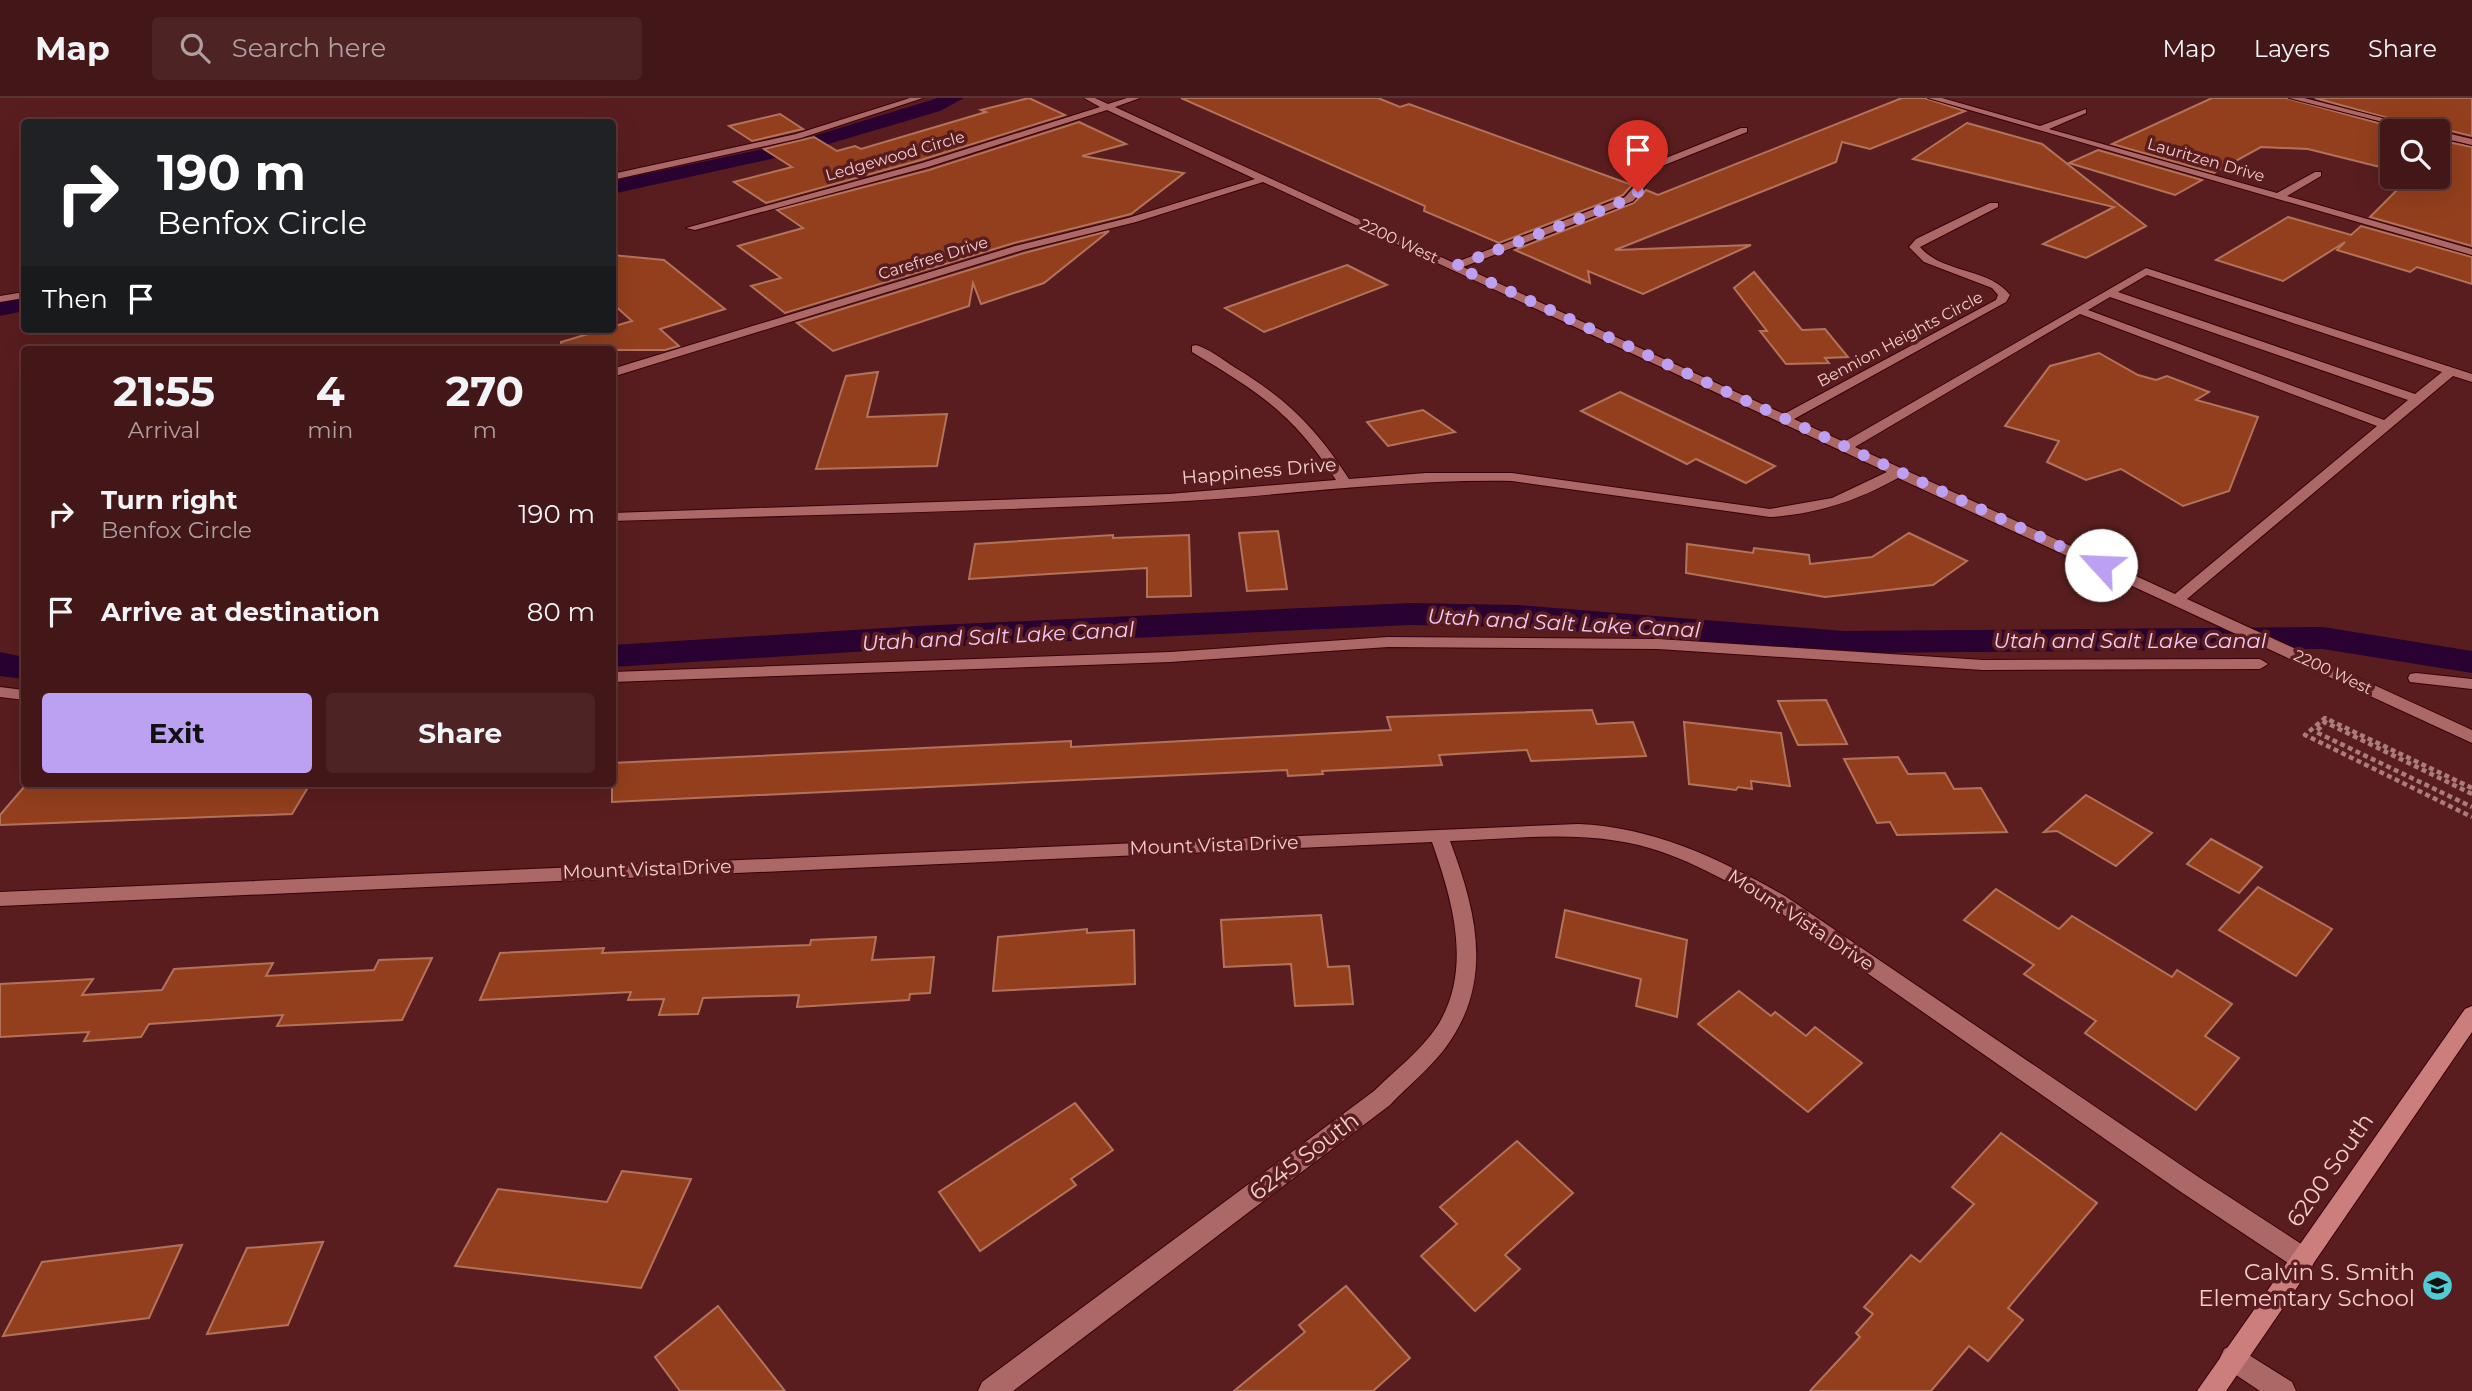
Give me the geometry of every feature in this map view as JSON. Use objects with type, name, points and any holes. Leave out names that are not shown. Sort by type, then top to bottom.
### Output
[{"type":"main road","name":"6200 South","points":[[2210,1391],[2472,1015]]},
{"type":"street","points":[[616,176],[798,136],[919,98]]},
{"type":"street","name":"2200 West","points":[[1088,98],[2472,737]]},
{"type":"street","name":"Ledgewood Circle","points":[[691,228],[925,165],[1136,98]]},
{"type":"street","name":"Lauritzen Drive","points":[[1932,98],[2472,252]]},
{"type":"street","points":[[2293,98],[2380,119]]},
{"type":"street","points":[[2040,129],[2083,111]]},
{"type":"street","points":[[1455,266],[1629,199],[1659,164],[1744,130]]},
{"type":"street","points":[[2450,137],[2472,142]]},
{"type":"street","points":[[2278,197],[2318,174]]},
{"type":"street","name":"Carefree Drive","points":[[616,372],[1019,248],[1151,214],[1264,179]]},
{"type":"street","name":"Bennion Heights Circle","points":[[1784,419],[2000,302],[2004,295],[1996,286],[1931,261],[1918,254],[1914,247],[1920,241],[1994,205]]},
{"type":"street","points":[[1845,447],[2146,271],[2472,378]]},
{"type":"street","points":[[2109,293],[2419,400]]},
{"type":"street","points":[[0,299],[21,296]]},
{"type":"street","points":[[2079,310],[2388,426]]},
{"type":"street","points":[[1196,349],[1266,391],[1289,410],[1310,431],[1345,483]]},
{"type":"street","points":[[2177,600],[2451,371]]},
{"type":"street","name":"Happiness Drive","points":[[616,517],[1169,498],[1275,492],[1430,475],[1512,477],[1770,513],[1807,511],[1839,503],[1898,472]]},
{"type":"street","points":[[616,677],[1170,657],[1388,642],[1658,644],[1983,665],[2260,664]]},
{"type":"street","points":[[2416,678],[2472,684]]},
{"type":"street","points":[[0,692],[21,695]]},
{"type":"street","name":"Mount Vista Drive","points":[[0,899],[1439,836],[1578,831],[1621,834],[1729,873],[1789,908],[2189,1184],[2303,1259]]},
{"type":"street","name":"6245 South","points":[[991,1391],[1382,1098],[1437,1043],[1455,1008],[1465,971],[1466,939],[1463,907],[1439,836]]},
{"type":"street","points":[[2233,1358],[2283,1391]]},
{"type":"path","points":[[2472,788],[2325,718],[2305,735],[2472,817]]},
{"type":"path","points":[[2472,794],[2325,722],[2316,732],[2472,807]]},
{"type":"building","points":[[1029,98],[1065,115],[921,160],[766,203],[734,182],[792,167],[764,149],[814,137],[837,151],[855,146],[861,149],[986,112],[981,110]]},
{"type":"building","points":[[1181,98],[1378,98],[1400,107],[1409,104],[1632,185],[1623,195],[1499,243],[1424,211],[1425,206]]},
{"type":"building","points":[[1902,98],[1925,98],[1965,111],[1870,149],[1842,142],[1836,162],[1615,250],[1751,245],[1643,294],[1588,271],[1590,283],[1515,250],[1634,203],[1646,190],[1658,195]]},
{"type":"building","points":[[2212,98],[2286,98],[2380,123],[2380,167],[2308,149],[2261,147],[2214,173],[2112,144]]},
{"type":"building","points":[[2315,98],[2472,98],[2472,136],[2450,131],[2450,119],[2391,119]]},
{"type":"building","points":[[780,114],[803,129],[752,141],[729,126]]},
{"type":"building","points":[[1079,122],[1126,144],[1082,156],[1184,173],[1131,214],[1014,243],[785,313],[751,286],[781,278],[738,246],[803,228],[777,210],[929,170]]},
{"type":"building","points":[[1967,123],[2042,144],[2146,226],[2086,258],[2043,244],[2114,207],[1913,159]]},
{"type":"building","points":[[2450,142],[2472,147],[2472,246],[2370,217],[2398,189],[2450,189]]},
{"type":"building","points":[[2098,150],[2202,180],[2175,195],[2069,163]]},
{"type":"building","points":[[2288,217],[2351,235],[2361,226],[2472,257],[2472,284],[2417,267],[2410,272],[2337,250],[2345,242],[2283,281],[2216,260]]},
{"type":"building","points":[[1109,231],[1044,283],[981,304],[973,283],[969,306],[833,351],[797,323],[1024,253]]},
{"type":"building","points":[[616,255],[664,260],[725,309],[660,329],[679,346],[665,350],[616,350],[616,346],[562,346],[561,342],[591,333],[616,333],[616,326],[632,321],[616,307]]},
{"type":"building","points":[[1347,265],[1387,285],[1264,332],[1225,308]]},
{"type":"building","points":[[1754,272],[1802,330],[1825,329],[1848,357],[1825,358],[1829,363],[1786,364],[1760,331],[1767,331],[1734,288]]},
{"type":"building","points":[[2099,353],[2138,375],[2156,380],[2167,376],[2209,392],[2196,400],[2258,417],[2229,491],[2183,506],[2121,469],[2086,480],[2047,462],[2059,441],[2005,426],[2050,366]]},
{"type":"building","points":[[878,372],[867,417],[947,414],[937,466],[816,469],[846,376]]},
{"type":"building","points":[[1620,392],[1775,466],[1746,483],[1696,459],[1687,464],[1581,411]]},
{"type":"building","points":[[1423,410],[1455,432],[1388,446],[1367,422]]},
{"type":"building","points":[[1278,531],[1287,589],[1247,591],[1239,533]]},
{"type":"building","points":[[1909,533],[1967,561],[1933,585],[1825,597],[1686,573],[1687,544],[1753,553],[1754,548],[1809,555],[1810,564],[1872,557]]},
{"type":"building","points":[[1113,535],[1113,538],[1189,535],[1191,596],[1147,597],[1147,568],[969,579],[975,544]]},
{"type":"building","points":[[1826,700],[1847,744],[1798,745],[1778,701]]},
{"type":"building","points":[[1592,710],[1597,724],[1633,722],[1646,756],[1531,761],[1527,750],[1439,755],[1442,765],[1322,771],[1323,774],[1288,776],[1287,770],[612,802],[612,787],[616,787],[616,763],[1071,741],[1071,747],[1391,730],[1387,717]]},
{"type":"building","points":[[1684,722],[1781,733],[1790,786],[1751,781],[1752,789],[1738,787],[1736,790],[1689,784]]},
{"type":"building","points":[[1898,757],[1908,774],[1945,773],[1954,789],[1981,788],[2007,832],[1897,835],[1890,822],[1877,823],[1844,759]]},
{"type":"building","points":[[24,787],[308,787],[292,814],[0,825],[0,815]]},
{"type":"building","points":[[2086,795],[2152,833],[2116,866],[2057,831],[2044,832]]},
{"type":"building","points":[[2211,839],[2262,867],[2239,893],[2187,864]]},
{"type":"building","points":[[2258,887],[2332,929],[2296,976],[2219,930]]},
{"type":"building","points":[[1996,889],[2059,929],[2072,916],[2172,977],[2177,970],[2232,1004],[2205,1036],[2239,1058],[2196,1110],[2085,1033],[2096,1021],[2024,974],[2034,965],[1964,920]]},
{"type":"building","points":[[1565,910],[1687,940],[1677,1017],[1636,1006],[1641,979],[1556,957]]},
{"type":"building","points":[[1321,915],[1328,967],[1349,966],[1353,1004],[1295,1006],[1291,964],[1224,967],[1221,920]]},
{"type":"building","points":[[1087,929],[1087,933],[1134,930],[1135,984],[993,991],[998,937]]},
{"type":"building","points":[[876,937],[872,960],[934,957],[930,993],[910,994],[909,1000],[797,1007],[799,995],[703,998],[698,1014],[659,1015],[664,999],[628,1000],[631,992],[480,1000],[500,953],[604,948],[602,953],[810,945],[811,940]]},
{"type":"building","points":[[432,958],[402,1020],[277,1026],[283,1015],[149,1024],[141,1037],[84,1041],[89,1032],[0,1037],[0,984],[93,979],[82,995],[162,990],[174,969],[273,963],[266,976],[374,970],[379,960]]},
{"type":"building","points":[[1739,991],[1771,1016],[1775,1012],[1806,1036],[1815,1027],[1862,1063],[1808,1112],[1698,1024]]},
{"type":"building","points":[[1075,1103],[1113,1150],[1071,1179],[1076,1185],[980,1251],[939,1192]]},
{"type":"building","points":[[2001,1133],[2097,1203],[2008,1308],[2023,1320],[1988,1361],[1969,1346],[1931,1391],[1810,1391],[1860,1337],[1856,1333],[1873,1314],[1864,1307],[1911,1255],[1920,1262],[1974,1204],[1952,1187]]},
{"type":"building","points":[[1517,1141],[1573,1193],[1505,1255],[1520,1269],[1475,1311],[1421,1256],[1457,1224],[1440,1207]]},
{"type":"building","points":[[622,1171],[691,1179],[641,1288],[455,1266],[498,1189],[607,1202]]},
{"type":"building","points":[[323,1242],[288,1325],[207,1334],[247,1248]]},
{"type":"building","points":[[182,1245],[149,1318],[3,1336],[42,1262]]},
{"type":"building","points":[[1346,1286],[1410,1358],[1373,1391],[1234,1391],[1305,1332],[1299,1325]]},
{"type":"building","points":[[718,1306],[785,1391],[680,1391],[655,1357]]},
{"type":"waterway","name":"Utah and Salt Lake Canal","points":[[616,187],[791,149],[933,107],[954,98]]},
{"type":"waterway","name":"Utah and Salt Lake Canal","points":[[0,308],[21,304]]},
{"type":"waterway","name":"Utah and Salt Lake Canal","points":[[616,656],[917,637],[1411,614],[1517,616],[1844,642],[2323,638],[2472,662]]},
{"type":"waterway","name":"Utah and Salt Lake Canal","points":[[0,664],[21,668]]},
{"type":"place","name":"Calvin S. Smith Elementary School","points":[[2438,1285]]},
{"type":"route","points":[[1638,192],[1615,205],[1455,266],[2101,565]]}]
